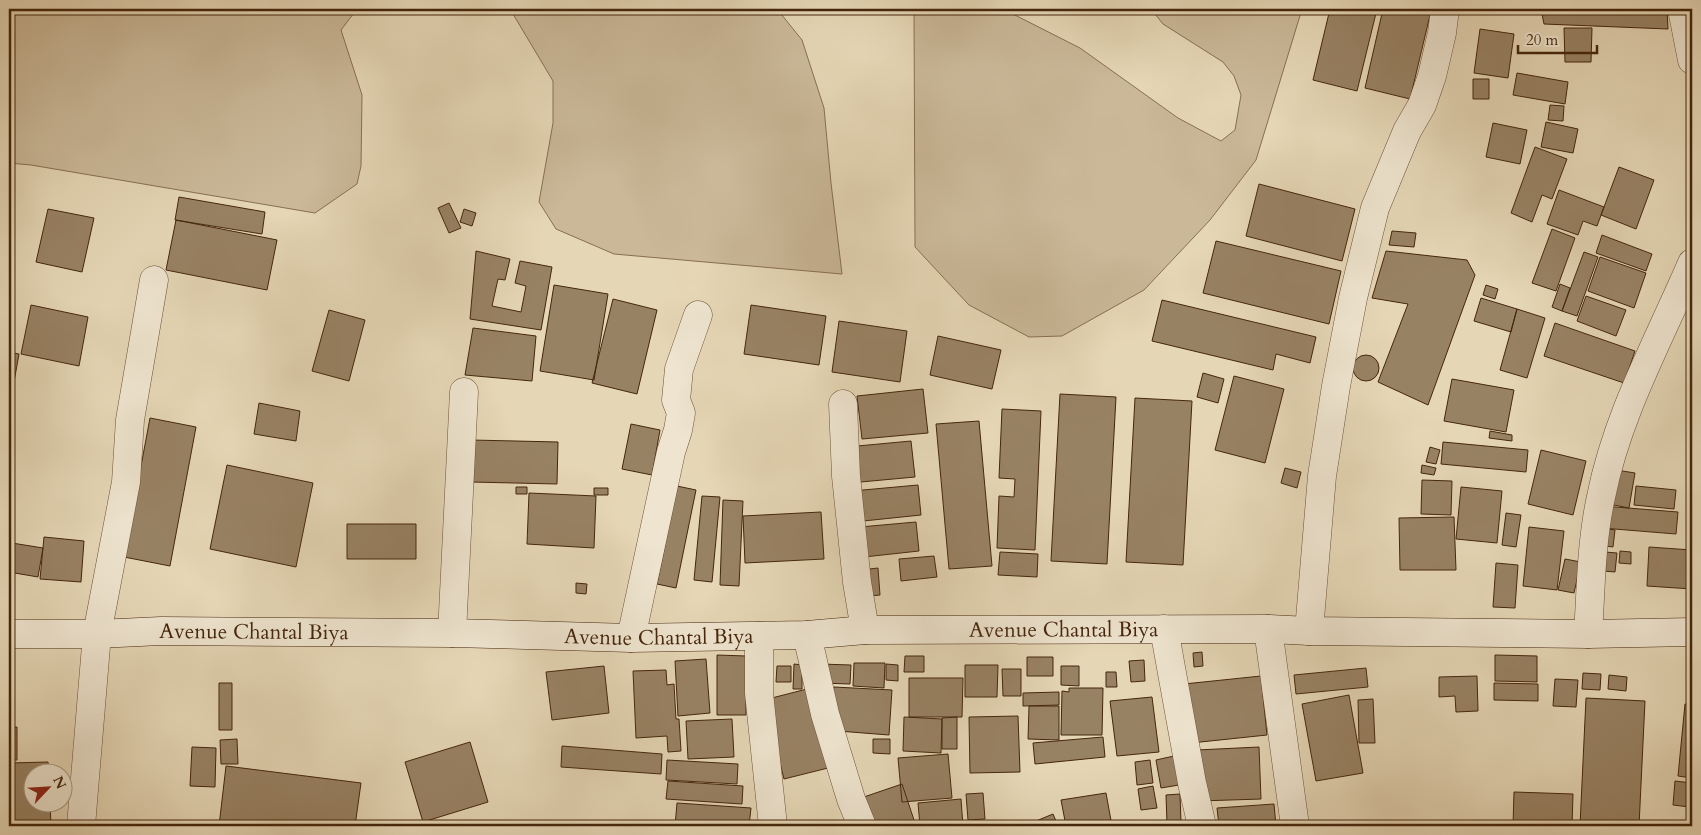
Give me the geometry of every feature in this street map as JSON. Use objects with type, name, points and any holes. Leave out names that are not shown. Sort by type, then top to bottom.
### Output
[{"type":"street","points":[[1309,631],[1322,476],[1336,386],[1353,298],[1375,208],[1407,131],[1422,105],[1432,76],[1442,33],[1445,9]]},
{"type":"street","points":[[1682,9],[1692,60]]},
{"type":"street","points":[[1588,634],[1592,564],[1600,498],[1617,436],[1639,381],[1692,263]]},
{"type":"street","points":[[82,826],[97,634],[126,482],[130,420],[154,280]]},
{"type":"street","points":[[631,638],[671,452],[678,430],[681,413],[676,400],[679,369],[698,315]]},
{"type":"street","points":[[452,633],[464,392]]},
{"type":"street","points":[[843,404],[846,476],[857,582],[865,630]]},
{"type":"street","points":[[1164,629],[1192,783],[1202,826]]},
{"type":"street","points":[[1268,629],[1295,826]]},
{"type":"street","name":"Avenue Chantal Biya","points":[[9,634],[97,634],[161,631],[452,633],[631,638],[808,635],[865,630],[1268,629],[1588,634],[1692,632]]},
{"type":"street","points":[[808,635],[825,714],[862,826]]},
{"type":"street","points":[[759,636],[759,693],[773,826]]},
{"type":"shaded area","points":[[9,9],[357,9],[341,30],[362,95],[361,166],[357,184],[315,213],[31,165],[9,163]]},
{"type":"shaded area","points":[[510,9],[777,9],[802,40],[824,108],[842,274],[614,254],[556,229],[539,202],[553,123],[553,81]]},
{"type":"shaded area","points":[[914,9],[1003,9],[1080,48],[1178,118],[1221,141],[1235,130],[1241,95],[1234,76],[1223,62],[1163,24],[1151,9],[1302,9],[1256,160],[1210,220],[1144,290],[1062,336],[1029,337],[969,305],[915,247]]},
{"type":"building","points":[[1330,9],[1377,9],[1357,91],[1313,80]]},
{"type":"building","points":[[1383,9],[1421,9],[1431,11],[1410,99],[1365,88]]},
{"type":"building","points":[[1541,9],[1667,9],[1668,29],[1544,24]]},
{"type":"building","points":[[1564,28],[1592,28],[1591,62],[1565,62]]},
{"type":"building","points":[[1480,29],[1514,34],[1508,78],[1474,73]]},
{"type":"building","points":[[1517,73],[1568,82],[1565,104],[1513,95]]},
{"type":"building","points":[[1473,79],[1489,79],[1489,99],[1473,99]]},
{"type":"building","points":[[1550,105],[1564,106],[1563,121],[1548,120]]},
{"type":"building","points":[[1546,122],[1578,129],[1573,153],[1541,147]]},
{"type":"building","points":[[1493,123],[1527,130],[1520,164],[1486,157]]},
{"type":"building","points":[[1535,147],[1567,159],[1552,199],[1542,195],[1532,222],[1511,213]]},
{"type":"building","points":[[1619,167],[1654,180],[1636,229],[1601,215]]},
{"type":"building","points":[[1259,184],[1355,209],[1342,261],[1246,236]]},
{"type":"building","points":[[1559,190],[1604,207],[1597,226],[1583,221],[1578,235],[1547,224]]},
{"type":"building","points":[[179,197],[265,212],[262,234],[175,220]]},
{"type":"building","points":[[449,203],[461,228],[449,233],[438,208]]},
{"type":"building","points":[[48,209],[94,218],[82,272],[36,262]]},
{"type":"building","points":[[464,209],[476,213],[472,226],[460,222]]},
{"type":"building","points":[[176,220],[277,240],[267,290],[166,270]]},
{"type":"building","points":[[1552,229],[1575,238],[1556,291],[1532,283]]},
{"type":"building","points":[[1392,231],[1416,233],[1414,247],[1389,245]]},
{"type":"building","points":[[1602,235],[1652,254],[1646,271],[1596,253]]},
{"type":"building","points":[[1216,241],[1341,271],[1329,324],[1203,293]]},
{"type":"building","points":[[476,251],[510,259],[505,280],[498,279],[492,306],[521,312],[526,286],[515,283],[520,261],[552,267],[541,330],[470,319]]},
{"type":"building","points":[[1386,251],[1467,260],[1475,275],[1428,405],[1378,382],[1408,304],[1372,298]]},
{"type":"building","points":[[1584,252],[1598,257],[1577,316],[1562,311]]},
{"type":"building","points":[[1600,257],[1646,273],[1634,308],[1588,291]]},
{"type":"building","points":[[1560,284],[1570,288],[1562,311],[1552,307]]},
{"type":"building","points":[[554,285],[608,294],[594,380],[540,371]]},
{"type":"building","points":[[1486,285],[1498,289],[1495,299],[1483,295]]},
{"type":"building","points":[[1586,296],[1626,310],[1616,336],[1577,321]]},
{"type":"building","points":[[1481,298],[1517,309],[1511,332],[1474,321]]},
{"type":"building","points":[[613,299],[657,310],[637,394],[592,383]]},
{"type":"building","points":[[1162,300],[1316,337],[1310,363],[1276,354],[1273,370],[1152,341]]},
{"type":"building","points":[[31,305],[88,317],[79,366],[21,354]]},
{"type":"building","points":[[751,305],[826,316],[819,365],[744,354]]},
{"type":"building","points":[[1517,309],[1545,318],[1527,378],[1500,370]]},
{"type":"building","points":[[329,310],[365,320],[349,381],[312,371]]},
{"type":"building","points":[[839,321],[907,331],[900,382],[832,372]]},
{"type":"building","points":[[1555,323],[1635,351],[1624,383],[1544,356]]},
{"type":"building","points":[[473,328],[536,336],[532,381],[465,375]]},
{"type":"building","points":[[938,336],[1001,350],[992,389],[930,375]]},
{"type":"building","points":[[9,352],[19,354],[9,410]]},
{"type":"building","points":[[1366,355],[1375,359],[1379,368],[1375,377],[1366,381],[1357,377],[1353,368],[1357,359]]},
{"type":"building","points":[[1203,373],[1224,379],[1218,403],[1197,397]]},
{"type":"building","points":[[1234,376],[1284,389],[1265,463],[1215,450]]},
{"type":"building","points":[[1452,379],[1514,390],[1506,432],[1444,421]]},
{"type":"building","points":[[923,389],[928,433],[862,439],[857,396]]},
{"type":"building","points":[[1060,394],[1116,397],[1107,564],[1051,561]]},
{"type":"building","points":[[1135,398],[1192,401],[1183,565],[1126,562]]},
{"type":"building","points":[[259,403],[300,411],[296,441],[254,434]]},
{"type":"building","points":[[1002,409],[1041,411],[1035,550],[997,548],[999,496],[1014,497],[1015,479],[999,478]]},
{"type":"building","points":[[150,418],[196,427],[170,566],[124,557]]},
{"type":"building","points":[[979,421],[992,566],[949,569],[936,424]]},
{"type":"building","points":[[631,424],[660,430],[652,475],[622,469]]},
{"type":"building","points":[[1490,431],[1512,435],[1512,441],[1489,438]]},
{"type":"building","points":[[471,440],[558,442],[557,484],[471,482]]},
{"type":"building","points":[[911,441],[915,477],[839,484],[836,448]]},
{"type":"building","points":[[1443,442],[1528,450],[1526,472],[1441,464]]},
{"type":"building","points":[[1430,447],[1440,450],[1436,464],[1426,462]]},
{"type":"building","points":[[1541,450],[1586,461],[1573,515],[1528,504]]},
{"type":"building","points":[[227,465],[313,483],[296,567],[210,549]]},
{"type":"building","points":[[1422,465],[1436,468],[1434,475],[1421,473]]},
{"type":"building","points":[[1285,468],[1301,472],[1297,488],[1281,483]]},
{"type":"building","points":[[1610,469],[1635,473],[1629,508],[1604,503]]},
{"type":"building","points":[[1422,480],[1452,481],[1451,515],[1421,514]]},
{"type":"building","points":[[918,485],[921,515],[844,523],[841,492]]},
{"type":"building","points":[[677,486],[696,490],[676,588],[657,584]]},
{"type":"building","points":[[1636,486],[1676,490],[1674,509],[1634,505]]},
{"type":"building","points":[[516,487],[527,487],[527,494],[516,494]]},
{"type":"building","points":[[1461,487],[1502,491],[1497,543],[1456,539]]},
{"type":"building","points":[[594,488],[608,488],[608,495],[594,495]]},
{"type":"building","points":[[529,493],[596,496],[594,548],[527,544]]},
{"type":"building","points":[[702,496],[720,497],[712,582],[694,580]]},
{"type":"building","points":[[723,500],[743,501],[739,586],[720,585]]},
{"type":"building","points":[[1603,506],[1678,512],[1676,534],[1602,528]]},
{"type":"building","points":[[821,512],[824,559],[745,563],[743,516]]},
{"type":"building","points":[[1506,513],[1521,515],[1516,547],[1502,545]]},
{"type":"building","points":[[1454,517],[1456,570],[1400,570],[1399,518]]},
{"type":"building","points":[[916,522],[919,551],[864,557],[860,527]]},
{"type":"building","points":[[347,524],[416,524],[416,559],[347,559]]},
{"type":"building","points":[[1529,527],[1564,531],[1557,590],[1523,586]]},
{"type":"building","points":[[1600,528],[1615,530],[1613,547],[1598,545]]},
{"type":"building","points":[[44,537],[84,541],[81,582],[40,579]]},
{"type":"building","points":[[12,543],[43,548],[38,577],[9,572]]},
{"type":"building","points":[[1649,547],[1692,550],[1692,589],[1647,586]]},
{"type":"building","points":[[1620,551],[1631,552],[1631,564],[1619,563]]},
{"type":"building","points":[[1000,552],[1038,554],[1037,577],[998,575]]},
{"type":"building","points":[[1605,552],[1617,553],[1615,572],[1603,571]]},
{"type":"building","points":[[934,556],[937,577],[901,581],[899,559]]},
{"type":"building","points":[[1565,559],[1581,562],[1574,593],[1558,590]]},
{"type":"building","points":[[1496,563],[1518,565],[1515,608],[1493,607]]},
{"type":"building","points":[[878,568],[880,595],[846,598],[843,572]]},
{"type":"building","points":[[576,583],[587,584],[586,594],[576,593]]},
{"type":"building","points":[[1202,652],[1203,666],[1194,667],[1193,653]]},
{"type":"building","points":[[717,655],[746,656],[746,715],[717,715]]},
{"type":"building","points":[[1495,655],[1537,656],[1537,682],[1495,681]]},
{"type":"building","points":[[905,656],[924,656],[924,672],[904,672]]},
{"type":"building","points":[[1027,657],[1053,657],[1053,676],[1027,676]]},
{"type":"building","points":[[706,659],[710,713],[678,716],[675,661]]},
{"type":"building","points":[[1144,660],[1145,681],[1131,682],[1129,661]]},
{"type":"building","points":[[854,663],[885,663],[884,688],[853,686]]},
{"type":"building","points":[[794,664],[802,665],[802,689],[793,689]]},
{"type":"building","points":[[820,664],[851,665],[850,684],[820,683]]},
{"type":"building","points":[[886,664],[898,665],[898,681],[886,680]]},
{"type":"building","points":[[965,665],[998,665],[997,697],[965,697]]},
{"type":"building","points":[[604,666],[609,713],[552,720],[546,672]]},
{"type":"building","points":[[777,666],[791,666],[791,682],[776,682]]},
{"type":"building","points":[[1061,666],[1079,666],[1079,686],[1061,685]]},
{"type":"building","points":[[1366,668],[1368,687],[1296,694],[1294,675]]},
{"type":"building","points":[[1002,669],[1021,669],[1021,696],[1003,696]]},
{"type":"building","points":[[666,670],[667,685],[674,684],[676,719],[679,719],[681,751],[668,752],[667,736],[636,738],[633,671]]},
{"type":"building","points":[[1106,672],[1116,672],[1117,687],[1106,687]]},
{"type":"building","points":[[1583,673],[1601,674],[1600,690],[1582,689]]},
{"type":"building","points":[[1609,675],[1627,677],[1626,691],[1608,689]]},
{"type":"building","points":[[1261,676],[1267,735],[1191,743],[1184,684]]},
{"type":"building","points":[[1477,676],[1478,711],[1456,712],[1455,696],[1439,697],[1439,677]]},
{"type":"building","points":[[909,678],[963,678],[962,717],[909,717]]},
{"type":"building","points":[[1555,679],[1578,680],[1576,707],[1553,706]]},
{"type":"building","points":[[219,683],[232,683],[232,730],[219,730]]},
{"type":"building","points":[[1494,683],[1538,684],[1538,701],[1494,700]]},
{"type":"building","points":[[834,687],[892,690],[889,735],[838,731],[830,708]]},
{"type":"building","points":[[1069,688],[1103,688],[1102,735],[1061,735],[1062,691],[1069,692]]},
{"type":"building","points":[[807,689],[828,768],[784,779],[764,700]]},
{"type":"building","points":[[1059,692],[1059,705],[1023,706],[1023,693]]},
{"type":"building","points":[[1349,695],[1363,773],[1316,781],[1302,704]]},
{"type":"building","points":[[1152,697],[1159,752],[1117,756],[1110,701]]},
{"type":"building","points":[[1586,698],[1645,701],[1639,826],[1580,826]]},
{"type":"building","points":[[1373,699],[1375,743],[1359,743],[1358,700]]},
{"type":"building","points":[[1685,704],[1692,705],[1692,778],[1678,776]]},
{"type":"building","points":[[1029,706],[1059,706],[1059,740],[1028,739]]},
{"type":"building","points":[[1018,716],[1020,772],[970,773],[969,717]]},
{"type":"building","points":[[904,717],[942,719],[941,753],[903,751]]},
{"type":"building","points":[[957,717],[957,749],[942,749],[942,718]]},
{"type":"building","points":[[732,719],[734,757],[688,759],[686,721]]},
{"type":"building","points":[[17,727],[17,760],[9,760],[9,728]]},
{"type":"building","points":[[1103,737],[1105,757],[1035,764],[1033,743]]},
{"type":"building","points":[[237,739],[238,764],[221,764],[220,740]]},
{"type":"building","points":[[873,739],[890,739],[890,754],[873,753]]},
{"type":"building","points":[[470,742],[488,802],[423,822],[405,762]]},
{"type":"building","points":[[562,746],[662,754],[661,774],[561,767]]},
{"type":"building","points":[[192,747],[216,748],[215,787],[190,786]]},
{"type":"building","points":[[1259,747],[1261,799],[1199,801],[1197,750]]},
{"type":"building","points":[[948,754],[952,798],[902,802],[898,758]]},
{"type":"building","points":[[1174,756],[1179,785],[1161,788],[1156,760]]},
{"type":"building","points":[[667,760],[738,764],[737,784],[666,780]]},
{"type":"building","points":[[1150,760],[1153,783],[1137,785],[1135,762]]},
{"type":"building","points":[[9,763],[22,763],[22,812],[50,812],[51,826],[9,826]]},
{"type":"building","points":[[226,766],[361,783],[355,826],[219,826]]},
{"type":"building","points":[[668,781],[743,786],[742,804],[666,799]]},
{"type":"building","points":[[1675,781],[1692,783],[1690,807],[1673,805]]},
{"type":"building","points":[[902,784],[916,826],[868,826],[858,799]]},
{"type":"building","points":[[1153,786],[1157,808],[1141,810],[1138,789]]},
{"type":"building","points":[[1514,792],[1573,794],[1572,826],[1513,826]]},
{"type":"building","points":[[983,793],[985,819],[968,820],[966,794]]},
{"type":"building","points":[[1106,793],[1112,826],[1066,826],[1061,800]]},
{"type":"building","points":[[1180,794],[1181,823],[1167,823],[1166,795]]},
{"type":"building","points":[[961,799],[963,826],[920,826],[918,803]]},
{"type":"building","points":[[677,803],[751,808],[749,826],[675,826]]},
{"type":"building","points":[[1274,804],[1276,826],[1219,826],[1217,808]]},
{"type":"building","points":[[1053,814],[1058,826],[1024,826]]}]
